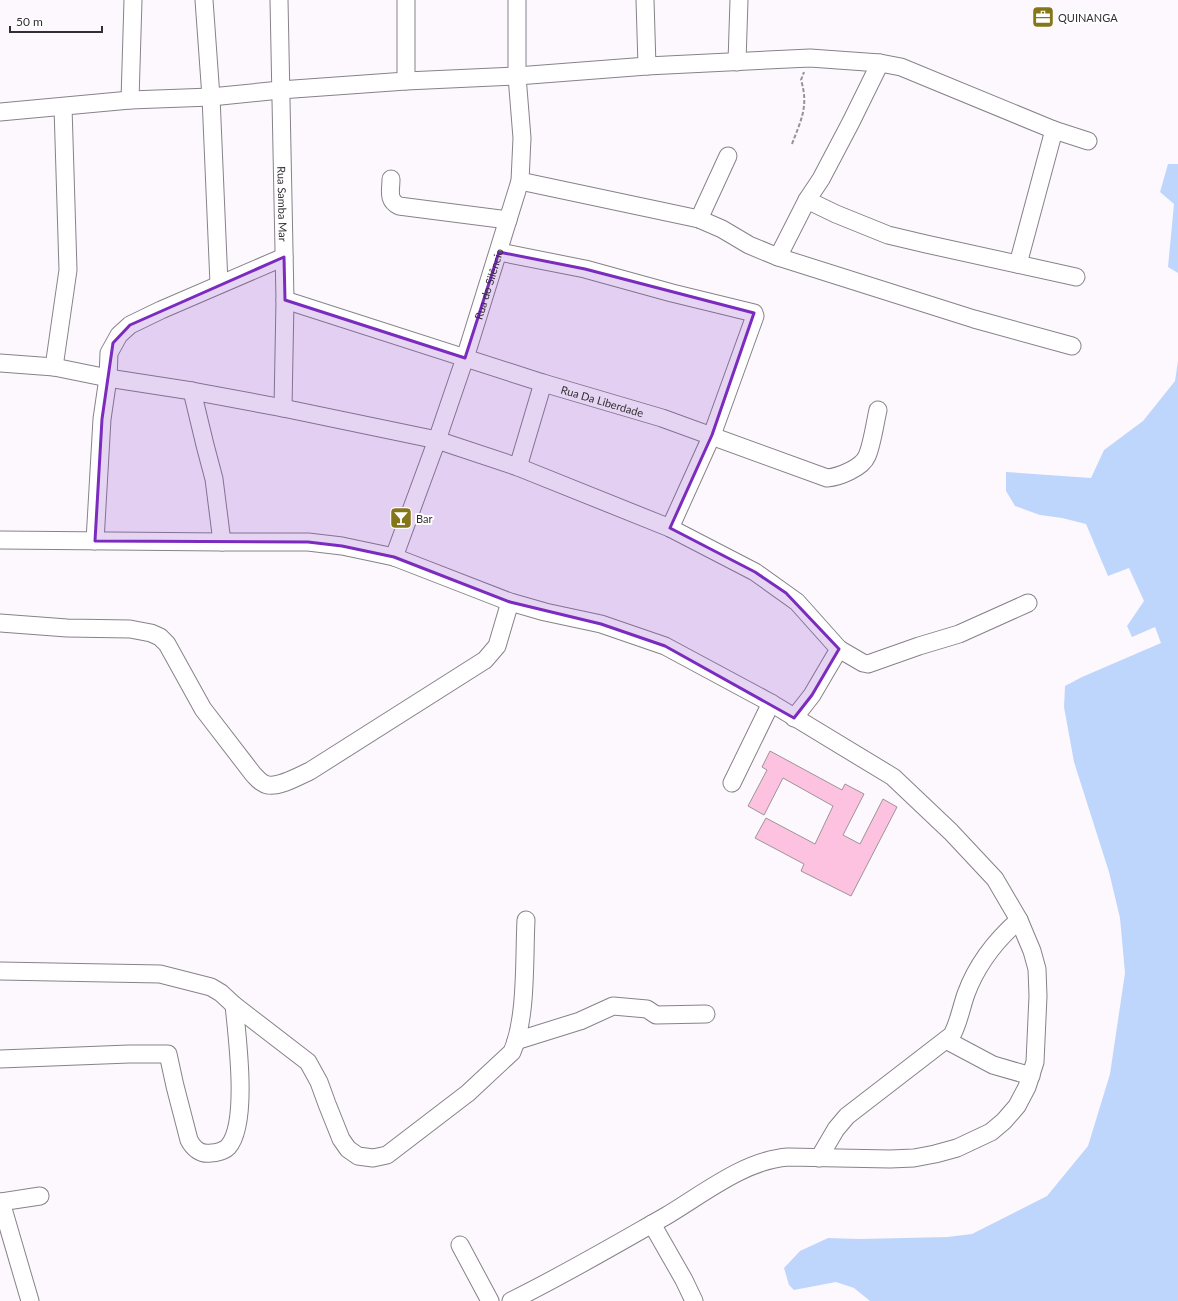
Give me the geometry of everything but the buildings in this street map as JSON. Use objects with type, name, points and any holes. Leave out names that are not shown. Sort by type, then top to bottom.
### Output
[{"type":"street","points":[[130,100],[133,0]]},
{"type":"street","points":[[204,0],[211,97],[219,284]]},
{"type":"street","name":"Rua Samba Mar","points":[[279,0],[285,300],[283,408]]},
{"type":"street","points":[[406,0],[406,81]]},
{"type":"street","name":"Rua do Silêncio","points":[[394,557],[465,358],[520,181],[522,138],[517,76],[517,0]]},
{"type":"street","points":[[645,0],[646,66]]},
{"type":"street","points":[[737,62],[739,0]]},
{"type":"street","points":[[0,112],[130,100],[211,97],[280,90],[406,81],[517,76],[646,66],[810,58],[880,63],[901,67],[1054,130],[1088,141]]},
{"type":"street","points":[[778,257],[807,200],[821,179],[848,128],[880,63]]},
{"type":"street","points":[[54,367],[68,270],[63,107]]},
{"type":"street","points":[[1018,264],[1054,130]]},
{"type":"street","points":[[699,219],[728,156]]},
{"type":"street","points":[[391,179],[390,199],[393,203],[399,206],[508,220]]},
{"type":"street","points":[[520,181],[699,219],[722,229],[749,245],[778,257],[974,319],[1072,346]]},
{"type":"street","points":[[807,200],[836,214],[888,234],[926,244],[1076,277]]},
{"type":"street","points":[[499,252],[585,269],[672,294],[754,313],[755,316],[712,436],[670,528]]},
{"type":"street","points":[[95,541],[102,419],[110,353],[118,335],[130,325],[161,310],[284,257]]},
{"type":"street","name":"Rua Da Liberdade","points":[[285,300],[543,384],[662,418],[827,478],[834,478],[843,475],[861,464],[867,457],[878,410]]},
{"type":"street","points":[[0,362],[54,367],[108,378],[192,391],[283,408],[437,440],[518,467],[670,528],[755,572],[797,602],[839,649],[863,663],[868,664],[919,646],[960,634],[1028,603]]},
{"type":"street","points":[[518,467],[543,384]]},
{"type":"street","points":[[192,391],[214,479],[222,542]]},
{"type":"street","points":[[0,540],[308,542],[342,546],[394,557],[510,602],[545,612],[601,624],[665,646],[771,703],[893,777],[951,832],[995,878],[1019,920],[1032,951],[1036,969],[1038,996],[1035,1062],[1027,1087],[1018,1106],[1004,1121],[991,1132],[956,1148],[914,1158],[788,1157],[764,1161],[727,1179],[652,1224],[555,1279],[512,1301]]},
{"type":"street","points":[[0,623],[67,628],[130,629],[151,633],[160,637],[167,644],[203,709],[248,769],[260,782],[268,786],[279,784],[310,771],[485,660],[497,646],[510,602]]},
{"type":"street","points":[[794,718],[812,695],[839,649]]},
{"type":"street","points":[[732,783],[771,703]]},
{"type":"street","points":[[0,971],[160,974],[211,987],[221,993],[234,1005],[308,1062],[319,1082],[341,1139],[348,1149],[358,1156],[373,1158],[387,1155],[393,1151],[468,1093],[512,1052],[522,1013],[526,920]]},
{"type":"street","points":[[818,1158],[836,1129],[847,1116],[952,1035],[956,1027],[966,994],[977,969],[993,945],[1019,920]]},
{"type":"street","points":[[0,1059],[168,1054],[189,1140],[198,1151],[207,1154],[216,1153],[227,1148],[238,1124],[240,1093],[238,1041],[234,1005]]},
{"type":"street","points":[[516,1041],[580,1021],[613,1006],[647,1009],[656,1014],[706,1014]]},
{"type":"street","points":[[946,1040],[994,1065],[1031,1076]]},
{"type":"street","points":[[30,1301],[1,1202],[40,1196]]},
{"type":"street","points":[[652,1224],[684,1280],[694,1301]]},
{"type":"street","points":[[460,1245],[490,1301]]},
{"type":"path","points":[[792,144],[802,116],[805,102],[801,80],[810,58]]},
{"type":"highlighted area","points":[[499,252],[585,269],[754,313],[712,435],[670,528],[755,572],[786,593],[839,649],[812,695],[794,718],[665,646],[601,624],[510,602],[394,557],[342,546],[308,542],[95,541],[102,419],[113,343],[130,325],[284,257],[285,300],[465,358]]},
{"type":"water","points":[[1168,164],[1178,164],[1178,273],[1168,267],[1174,204],[1160,192]]},
{"type":"water","points":[[1178,361],[1178,1301],[870,1301],[854,1288],[836,1282],[794,1290],[789,1285],[784,1268],[800,1251],[828,1238],[860,1239],[947,1237],[972,1234],[1047,1196],[1088,1146],[1110,1074],[1125,973],[1120,918],[1109,872],[1074,762],[1064,707],[1065,686],[1082,677],[1161,643],[1155,627],[1132,637],[1127,626],[1144,601],[1129,568],[1108,576],[1086,524],[1062,518],[1040,515],[1015,506],[1006,491],[1006,472],[1091,478],[1104,450],[1143,421],[1175,381]]},
{"type":"place","name":"QUINANGA","points":[[1043,17]]},
{"type":"place","name":"Bar","points":[[401,518]]}]
